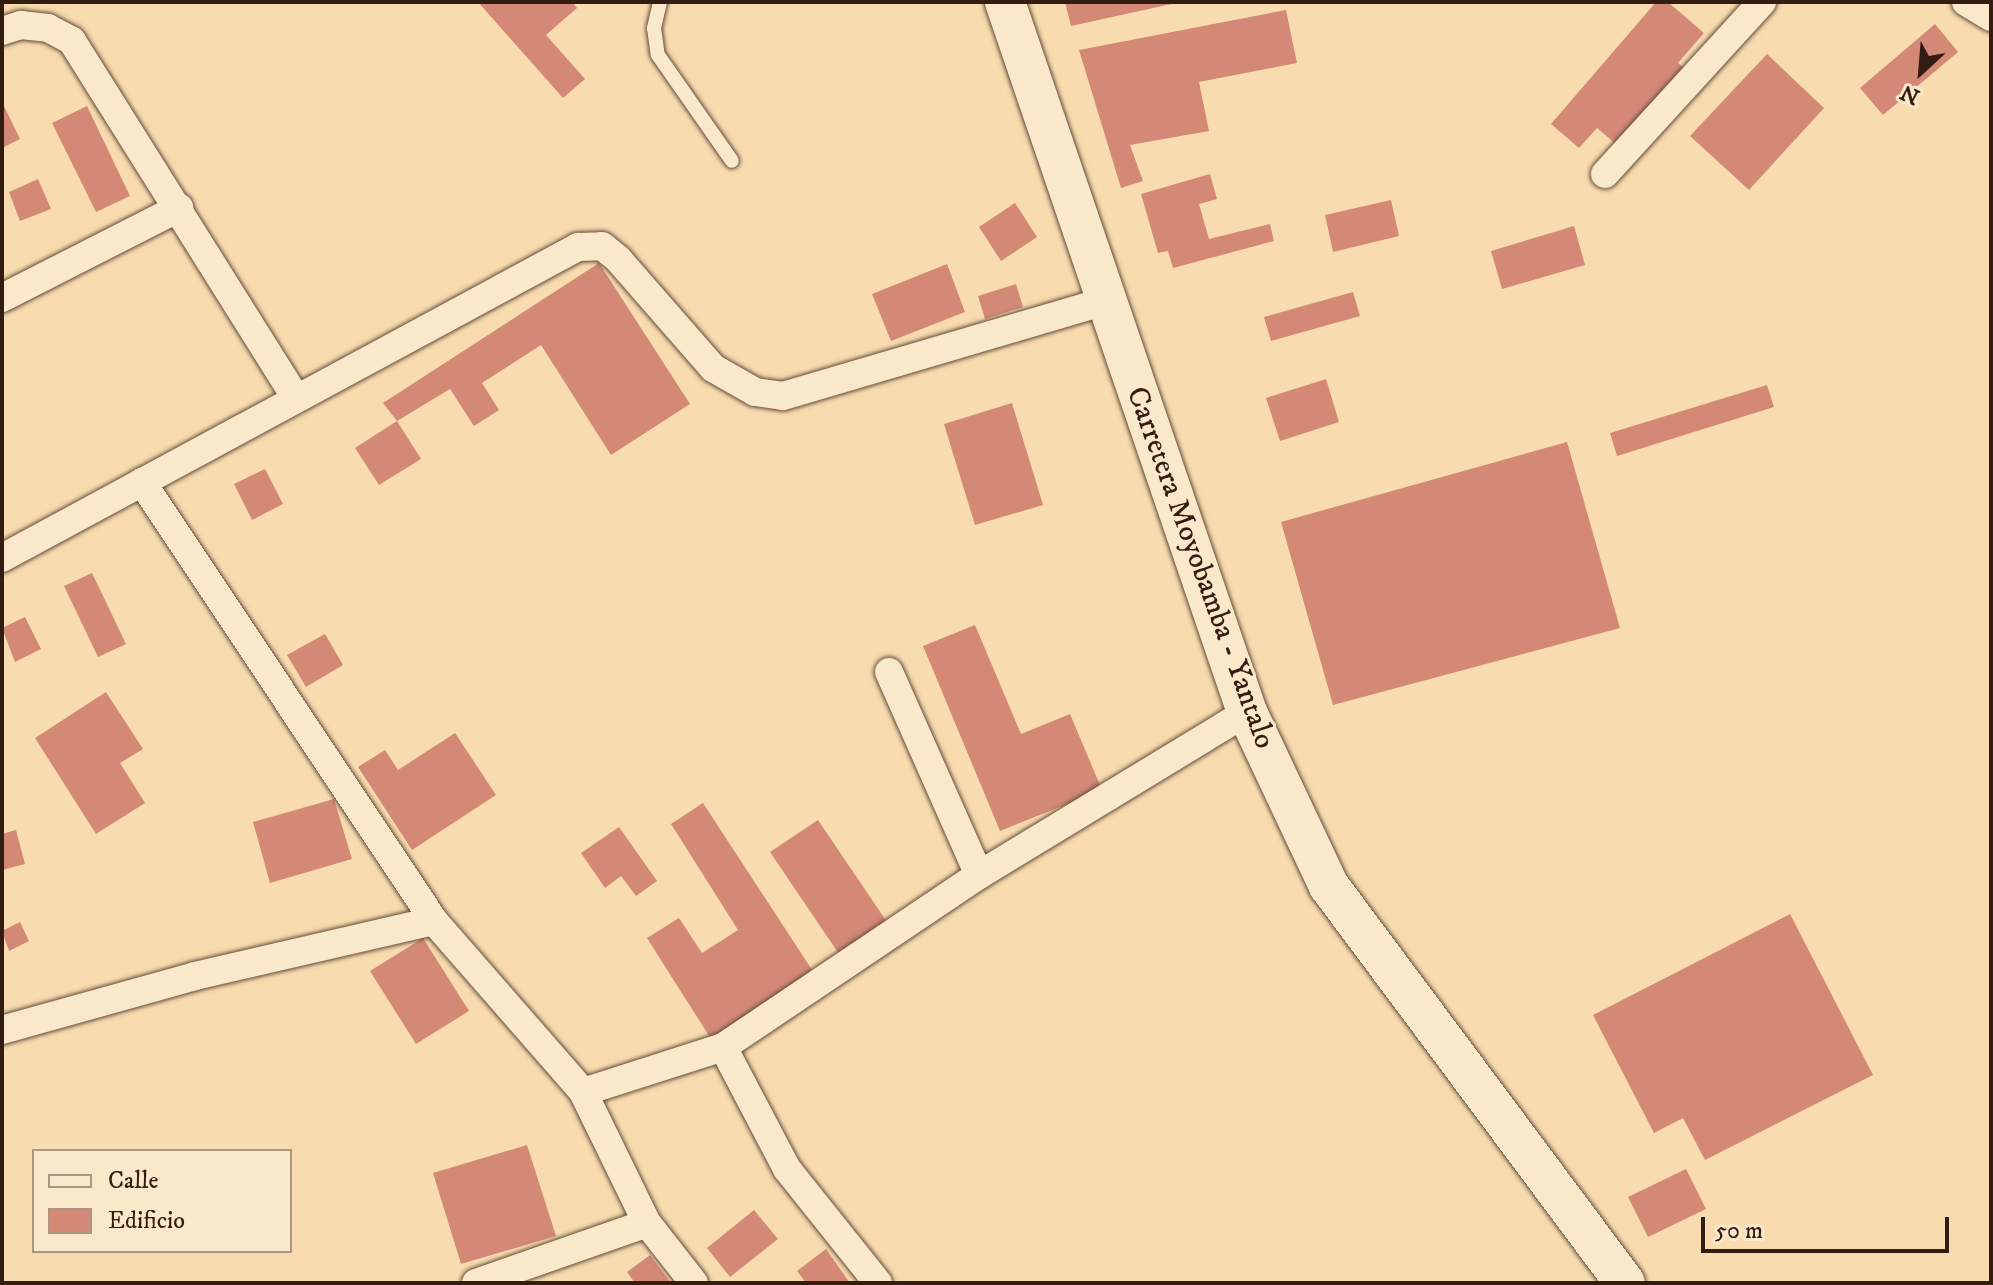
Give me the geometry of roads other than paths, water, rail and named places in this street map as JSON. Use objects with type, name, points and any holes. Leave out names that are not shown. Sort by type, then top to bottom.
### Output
[{"type":"main road","name":"Carretera Moyobamba - Yantalo","points":[[1005,2],[1247,712],[1329,886],[1625,1283]]},
{"type":"street","points":[[1605,174],[1762,2]]},
{"type":"street","points":[[1966,2],[1991,17]]},
{"type":"street","points":[[2,31],[21,25],[48,28],[72,41],[295,396]]},
{"type":"street","points":[[2,298],[179,208]]},
{"type":"street","points":[[2,558],[295,396],[578,247],[602,246],[618,259],[713,368],[755,392],[783,396],[1106,301]]},
{"type":"street","points":[[142,482],[434,921],[583,1092],[647,1223],[694,1283]]},
{"type":"street","points":[[889,672],[979,875]]},
{"type":"street","points":[[583,1092],[723,1047],[979,875],[1247,712]]},
{"type":"street","points":[[2,1030],[195,976],[434,921]]},
{"type":"street","points":[[723,1047],[787,1169],[878,1283]]},
{"type":"street","points":[[476,1283],[647,1223]]},
{"type":"lane","points":[[660,2],[654,28],[658,55],[732,161]]}]
